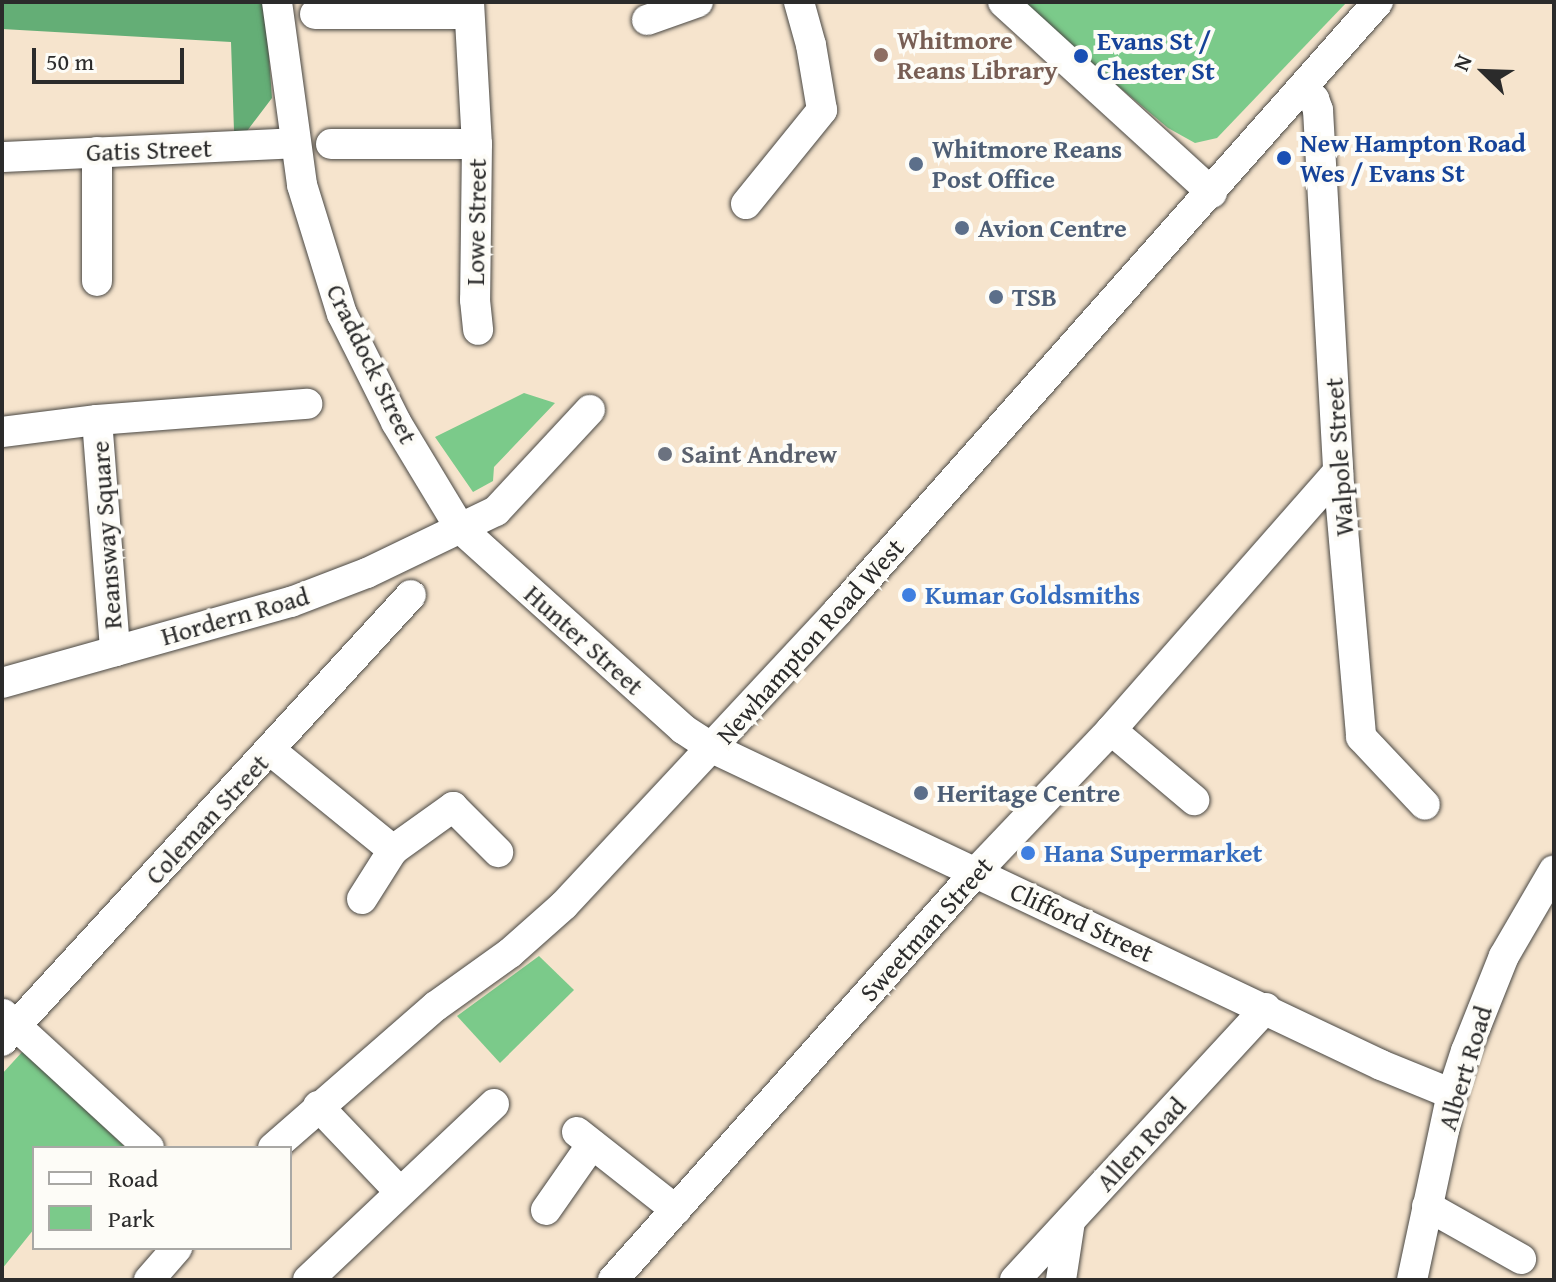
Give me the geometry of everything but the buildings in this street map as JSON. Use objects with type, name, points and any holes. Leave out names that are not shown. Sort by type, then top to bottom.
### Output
[{"type":"street","name":"Craddock Street","points":[[277,2],[302,185],[342,314],[396,422],[460,528]]},
{"type":"street","points":[[647,20],[698,2]]},
{"type":"street","points":[[746,204],[822,110],[811,45],[799,2]]},
{"type":"street","points":[[1003,2],[1212,193]]},
{"type":"street","name":"Newhampton Road West","points":[[275,1146],[318,1106],[564,905],[712,748],[1212,193],[1378,2]]},
{"type":"street","points":[[315,14],[469,8]]},
{"type":"street","name":"Lowe Street","points":[[469,8],[487,302],[478,330]]},
{"type":"street","name":"Walpole Street","points":[[1303,88],[1314,99],[1318,110],[1338,472],[1361,737],[1425,805]]},
{"type":"street","name":"Gatis Street","points":[[2,157],[295,143]]},
{"type":"street","name":"Lowe Street","points":[[331,144],[477,144]]},
{"type":"street","points":[[97,152],[97,281]]},
{"type":"street","name":"Reansway Square","points":[[2,432],[97,420],[307,404]]},
{"type":"street","name":"Hordern Road","points":[[2,683],[332,588],[496,511],[590,410]]},
{"type":"street","name":"Reansway Square","points":[[97,420],[115,651]]},
{"type":"street","name":"Sweetman Street","points":[[613,1280],[976,872],[1111,730],[1338,472]]},
{"type":"street","name":"Hunter Street","points":[[460,528],[683,729],[712,748]]},
{"type":"street","name":"Coleman Street","points":[[7,1027],[270,750],[411,595]]},
{"type":"street","points":[[1111,730],[1194,800]]},
{"type":"street","name":"Clifford Street","points":[[712,748],[1381,1065],[1452,1094]]},
{"type":"street","points":[[270,750],[393,850]]},
{"type":"street","points":[[362,899],[393,850],[453,807],[498,852]]},
{"type":"street","name":"Albert Road","points":[[1412,1280],[1452,1094],[1504,956],[1554,870]]},
{"type":"street","name":"Allen Road","points":[[1015,1280],[1266,1008]]},
{"type":"street","points":[[7,1027],[147,1146]]},
{"type":"street","points":[[308,1280],[494,1104]]},
{"type":"street","points":[[318,1106],[400,1192]]},
{"type":"street","points":[[546,1210],[585,1138],[676,1210]]},
{"type":"street","points":[[1427,1206],[1521,1259]]},
{"type":"street","points":[[1061,1280],[1070,1221]]},
{"type":"street","points":[[149,1280],[175,1250]]},
{"type":"green space","points":[[2,2],[265,2],[272,98],[247,131],[234,131],[231,42],[2,29]]},
{"type":"green space","points":[[1024,2],[1347,2],[1217,138],[1195,143],[1168,128],[1024,7]]},
{"type":"green space","points":[[524,393],[555,403],[494,467],[493,481],[473,492],[435,437]]},
{"type":"green space","points":[[539,956],[574,990],[500,1063],[457,1016]]},
{"type":"green space","points":[[23,1051],[124,1146],[32,1146],[32,1232],[2,1269],[2,1074]]},
{"type":"place","name":"Whitmore Reans Library","points":[[881,55]]},
{"type":"place","name":"Evans St / Chester St","points":[[1081,56]]},
{"type":"place","name":"New Hampton Road Wes / Evans St","points":[[1284,158]]},
{"type":"place","name":"Whitmore Reans Post Office","points":[[916,164]]},
{"type":"place","name":"Avion Centre","points":[[962,228]]},
{"type":"place","name":"TSB","points":[[996,297]]},
{"type":"place","name":"Saint Andrew","points":[[665,454]]},
{"type":"place","name":"Kumar Goldsmiths","points":[[909,595]]},
{"type":"place","name":"Heritage Centre","points":[[921,793]]},
{"type":"place","name":"Hana Supermarket","points":[[1028,853]]}]
